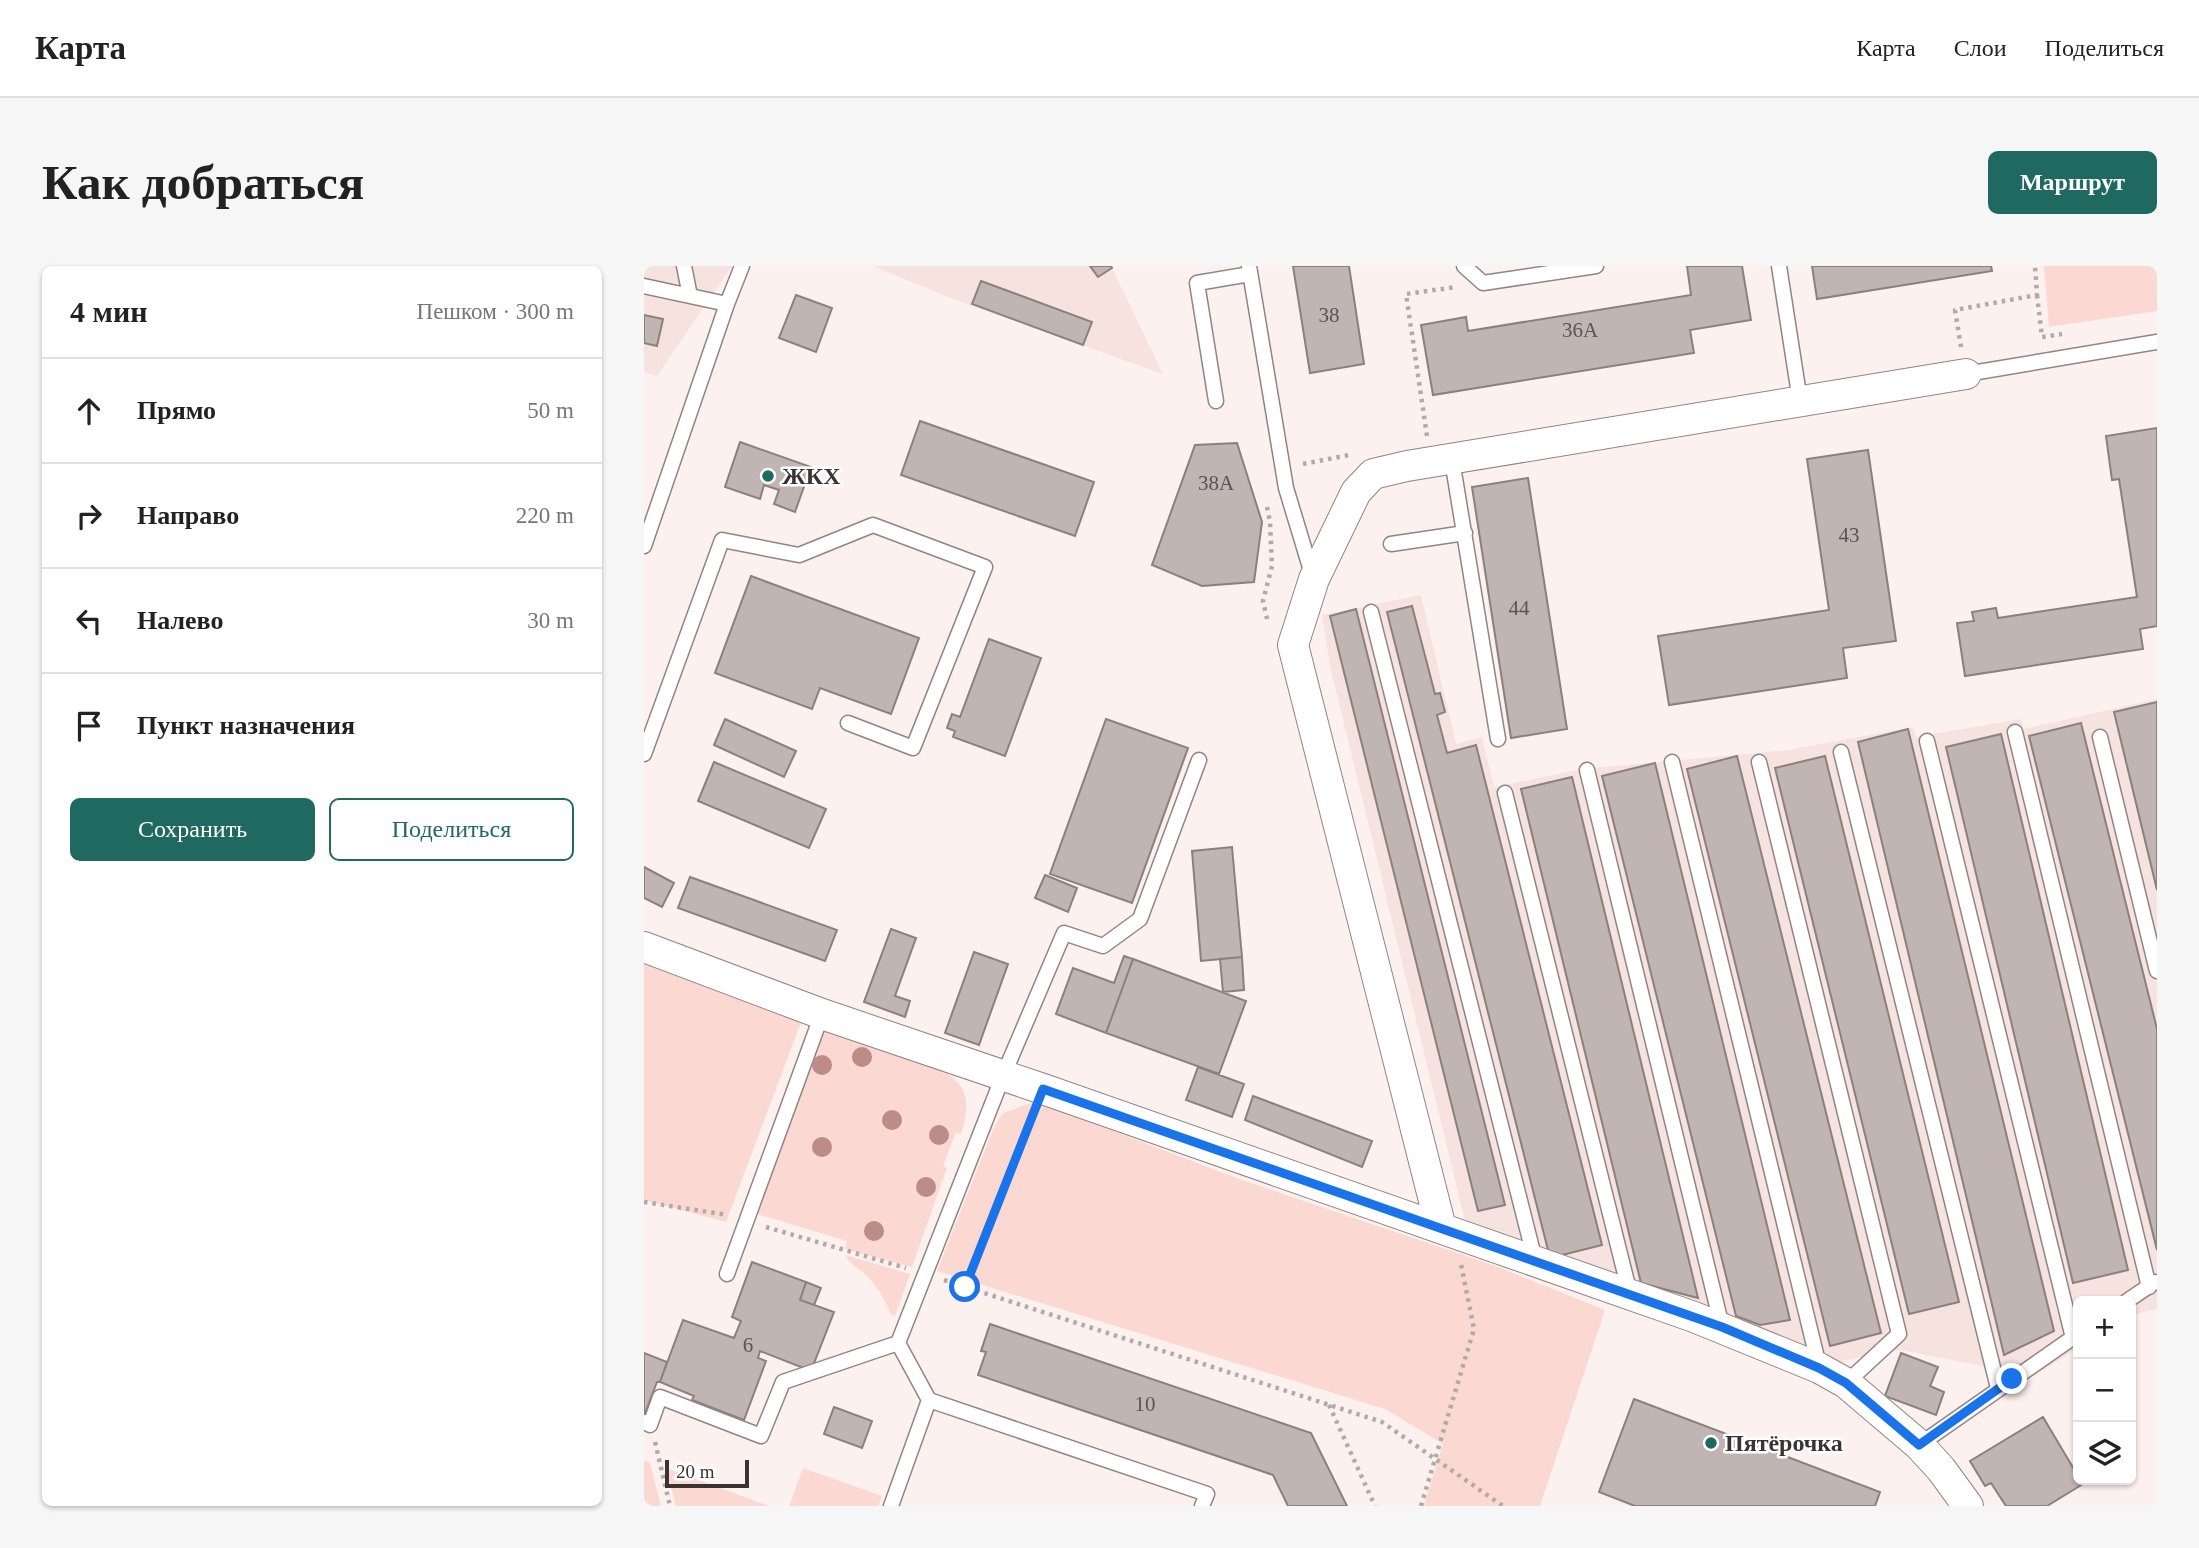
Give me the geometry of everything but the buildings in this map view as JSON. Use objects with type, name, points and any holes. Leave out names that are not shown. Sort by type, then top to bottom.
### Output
[{"type":"street","points":[[1448,1230],[1293,645],[1314,579],[1356,492],[1373,474],[1407,466],[1966,374]]},
{"type":"street","points":[[644,947],[822,1014],[1722,1327],[1819,1368],[1846,1383],[1919,1445],[1941,1469],[1968,1506]]},
{"type":"lane","points":[[684,266],[690,296]]},
{"type":"lane","points":[[644,546],[742,266]]},
{"type":"lane","points":[[1464,266],[1483,283],[1596,266]]},
{"type":"lane","points":[[1779,266],[1800,401]]},
{"type":"lane","points":[[1216,401],[1197,283],[1250,270],[1286,488],[1314,579]]},
{"type":"lane","points":[[644,286],[727,304]]},
{"type":"lane","points":[[1966,374],[2157,342]]},
{"type":"lane","points":[[1452,460],[1498,738]]},
{"type":"lane","points":[[644,754],[722,540],[799,555],[873,525],[985,567],[913,748],[848,723]]},
{"type":"lane","points":[[1391,544],[1465,533]]},
{"type":"lane","points":[[1371,612],[1535,1260]]},
{"type":"lane","points":[[2015,732],[2153,1284],[2135,1296]]},
{"type":"lane","points":[[2099,737],[2157,971]]},
{"type":"lane","points":[[1927,741],[2073,1324]]},
{"type":"lane","points":[[1841,752],[1998,1388]]},
{"type":"lane","points":[[647,1423],[660,1397],[761,1436],[783,1382],[898,1343],[1003,1076],[1064,933],[1103,946],[1140,919],[1199,760]]},
{"type":"lane","points":[[1672,762],[1819,1368]]},
{"type":"lane","points":[[1759,762],[1899,1334],[1846,1383]]},
{"type":"lane","points":[[1587,770],[1722,1327]]},
{"type":"lane","points":[[1505,793],[1630,1294]]},
{"type":"lane","points":[[727,1274],[822,1014]]},
{"type":"lane","points":[[1919,1445],[2073,1338]]},
{"type":"lane","points":[[898,1343],[929,1400],[1207,1493],[1202,1506]]},
{"type":"lane","points":[[891,1506],[929,1400]]},
{"type":"path","points":[[2035,266],[2042,337],[2067,333]]},
{"type":"path","points":[[1428,440],[1406,294],[1483,283]]},
{"type":"path","points":[[1966,374],[1955,310],[2038,295]]},
{"type":"path","points":[[1300,464],[1352,455]]},
{"type":"path","points":[[1266,497],[1272,566],[1263,601],[1269,626],[1294,640]]},
{"type":"path","points":[[965,1287],[1043,1089]]},
{"type":"path","points":[[644,1202],[746,1220],[925,1274],[1382,1422],[1503,1506]]},
{"type":"path","points":[[1421,1506],[1474,1329],[1448,1230]]},
{"type":"path","points":[[1329,1405],[1375,1506]]},
{"type":"path","points":[[647,1423],[670,1506]]},
{"type":"shaded area","points":[[644,266],[732,266],[657,376],[644,372]]},
{"type":"shaded area","points":[[873,266],[1111,266],[1163,374],[953,299]]},
{"type":"shaded area","points":[[2044,266],[2157,266],[2157,311],[2049,327]]},
{"type":"shaded area","points":[[1421,595],[1456,744],[1482,737],[1494,787],[1583,769],[1788,750],[1913,727],[1916,737],[2021,719],[2023,729],[2157,699],[2157,1309],[2136,1314],[2136,1296],[2073,1296],[2073,1351],[2034,1376],[1900,1350],[1837,1362],[1465,1221],[1330,666],[1322,615]]},
{"type":"shaded area","points":[[644,961],[803,1017],[726,1222],[644,1200]]},
{"type":"shaded area","points":[[824,1030],[869,1041],[945,1072],[964,1092],[966,1116],[961,1134],[956,1132],[943,1166],[947,1168],[912,1267],[845,1249],[847,1241],[757,1214]]},
{"type":"shaded area","points":[[1031,1103],[1043,1104],[1239,1179],[1493,1265],[1605,1310],[1540,1506],[1424,1506],[1443,1444],[1385,1409],[937,1271],[994,1127],[1003,1113]]},
{"type":"shaded area","points":[[845,1255],[910,1274],[895,1316],[891,1315],[874,1284]]},
{"type":"shaded area","points":[[644,1460],[650,1463],[661,1506],[644,1506]]},
{"type":"shaded area","points":[[666,1468],[769,1506],[676,1506]]},
{"type":"shaded area","points":[[803,1468],[882,1496],[878,1506],[789,1506]]},
{"type":"place","name":"ЖКХ","points":[[768,476]]},
{"type":"place","name":"Пятёрочка","points":[[1711,1443]]},
{"type":"route","points":[[965,1287],[1043,1089],[1722,1327],[1819,1368],[1846,1383],[1919,1445],[2012,1379]]}]
